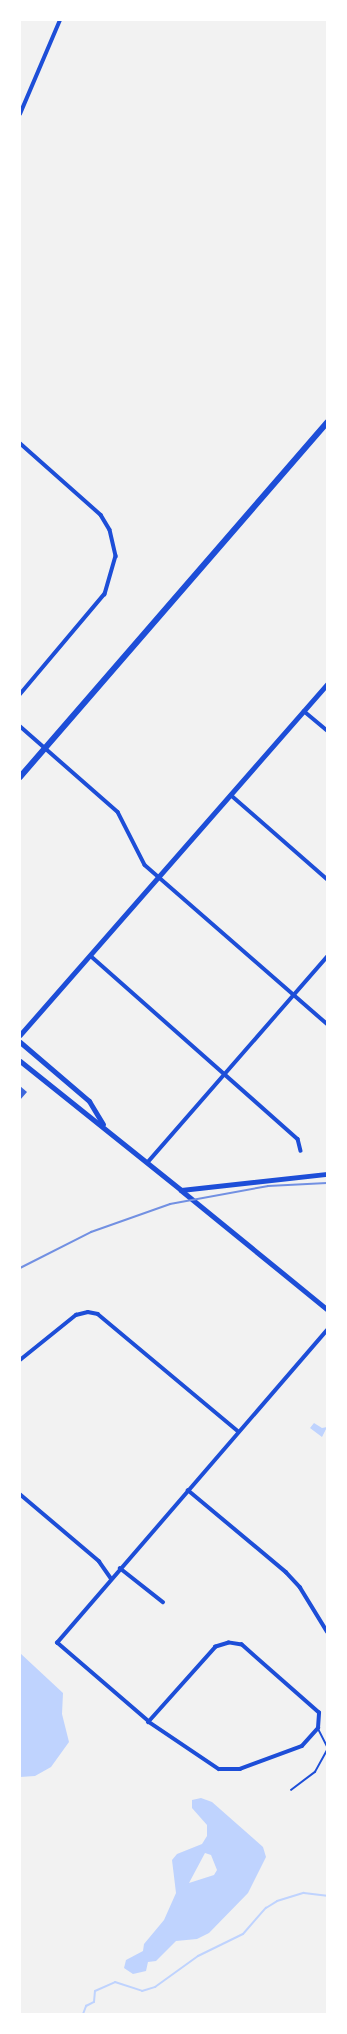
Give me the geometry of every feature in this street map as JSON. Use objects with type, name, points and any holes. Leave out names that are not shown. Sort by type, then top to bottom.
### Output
[{"type":"highway","points":[[20,776],[327,423]]},
{"type":"main road","points":[[20,1042],[89,1101],[103,1124]]},
{"type":"main road","points":[[20,1062],[82,1112],[103,1124],[181,1190],[327,1174]]},
{"type":"street","points":[[20,114],[60,20]]},
{"type":"street","points":[[20,443],[101,515],[110,530],[116,556],[105,594],[20,695]]},
{"type":"street","points":[[20,1035],[91,956],[327,684]]},
{"type":"street","points":[[304,711],[327,730]]},
{"type":"street","points":[[20,726],[118,812],[139,857],[158,878],[327,1024]]},
{"type":"street","points":[[231,795],[327,879]]},
{"type":"street","points":[[91,956],[298,1139],[301,1151]]},
{"type":"street","points":[[148,1162],[327,957]]},
{"type":"street","points":[[181,1190],[327,1309]]},
{"type":"street","points":[[20,1360],[82,1314],[98,1314],[238,1431]]},
{"type":"street","points":[[149,1722],[216,1647],[229,1643],[242,1645],[319,1712],[318,1728],[302,1746],[240,1769],[219,1769],[149,1722],[57,1642],[238,1431],[327,1330]]},
{"type":"street","points":[[188,1490],[286,1572],[300,1587],[327,1631]]},
{"type":"street","points":[[20,1494],[99,1561],[111,1578]]},
{"type":"street","points":[[120,1568],[164,1602]]},
{"type":"lane","points":[[318,1728],[327,1746]]},
{"type":"lane","points":[[291,1790],[315,1772],[327,1750]]},
{"type":"water","points":[[314,1423],[322,1428],[327,1427],[322,1437],[310,1428]]},
{"type":"water","points":[[20,1653],[63,1693],[62,1714],[69,1742],[51,1767],[35,1776],[20,1777]]},
{"type":"water","points":[[201,1798],[212,1802],[263,1847],[266,1857],[248,1893],[209,1933],[197,1939],[176,1941],[156,1961],[148,1962],[146,1971],[133,1974],[124,1968],[126,1960],[143,1951],[144,1944],[164,1920],[176,1893],[172,1860],[177,1854],[202,1844],[207,1836],[207,1825],[192,1808],[192,1800]],"holes":[[[205,1853],[211,1855],[217,1870],[214,1875],[189,1883]]]},
{"type":"building","points":[[20,1086],[27,1092],[20,1100]]},
{"type":"waterway","points":[[83,2014],[86,2006],[94,2002],[95,1991],[115,1982],[142,1991],[155,1987],[198,1956],[243,1934],[266,1908],[277,1901],[304,1893],[327,1896]]},
{"type":"railway","points":[[327,101],[327,198]]},
{"type":"railway","points":[[20,1268],[91,1232],[170,1204],[268,1186],[327,1183]]}]
